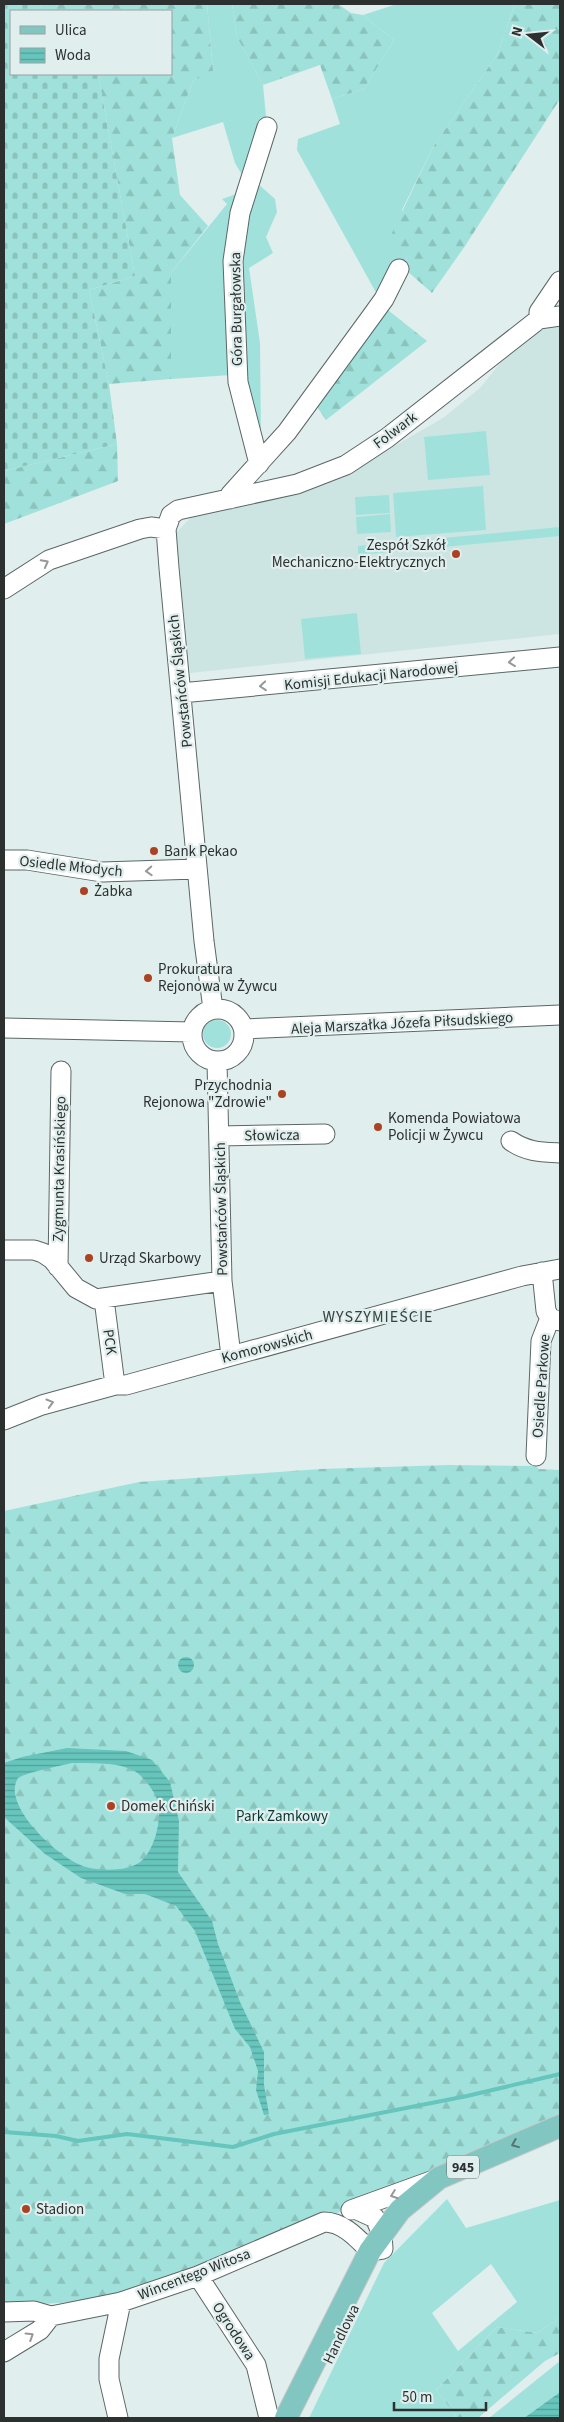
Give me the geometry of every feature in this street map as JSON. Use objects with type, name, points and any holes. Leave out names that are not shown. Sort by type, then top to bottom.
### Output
[{"type":"main road","name":"945","points":[[378,2245],[400,2210],[439,2178],[560,2126]]},
{"type":"main road","name":"945","points":[[378,2245],[446,2191],[560,2142]]},
{"type":"main road","name":"Handlowa","points":[[286,2418],[378,2245]]},
{"type":"main road","name":"Handlowa","points":[[300,2418],[378,2245]]},
{"type":"street","name":"Góra Burgałowska","points":[[258,464],[238,382],[233,261],[240,213],[267,127]]},
{"type":"street","points":[[230,499],[230,495],[287,432],[384,299],[399,269]]},
{"type":"street","name":"Folwark","points":[[539,319],[540,312],[560,281]]},
{"type":"street","name":"Folwark","points":[[166,529],[171,515],[178,510],[297,484],[346,465],[387,438],[539,319],[560,316]]},
{"type":"street","points":[[4,589],[37,567],[64,554],[140,529],[151,527],[166,529]]},
{"type":"street","name":"Powstańców Śląskich","points":[[166,529],[197,869],[213,1009]]},
{"type":"street","name":"Komisji Edukacji Narodowej","points":[[181,693],[560,657]]},
{"type":"street","name":"Osiedle Młodych","points":[[4,860],[27,860],[102,872],[197,869]]},
{"type":"street","points":[[213,1009],[226,1010],[232,1013],[244,1029],[241,1047],[226,1060],[217,1061],[209,1059],[196,1048],[192,1032],[198,1017],[213,1009]]},
{"type":"street","name":"Aleja Marszałka Józefa Piłsudskiego","points":[[244,1029],[560,1015]]},
{"type":"street","points":[[4,1028],[192,1032]]},
{"type":"street","name":"Powstańców Śląskich","points":[[217,1061],[222,1281],[231,1356]]},
{"type":"street","name":"Zygmunta Krasińskiego","points":[[58,1266],[61,1071]]},
{"type":"street","name":"Słowicza","points":[[219,1136],[325,1134]]},
{"type":"street","points":[[511,1142],[523,1149],[536,1152],[560,1153]]},
{"type":"street","name":"Zygmunta Krasińskiego","points":[[11,1250],[34,1250],[43,1253],[58,1266],[76,1288],[96,1299],[222,1281]]},
{"type":"street","name":"Osiedle Parkowe","points":[[536,1456],[541,1341],[555,1319],[546,1311],[551,1270]]},
{"type":"street","name":"Komorowskich","points":[[4,1420],[42,1405],[551,1270]]},
{"type":"street","name":"PCK","points":[[104,1299],[116,1386]]},
{"type":"street","name":"Wincentego Witosa","points":[[4,2312],[28,2310],[51,2316],[122,2302],[198,2276],[317,2223],[439,2178]]},
{"type":"street","points":[[355,2209],[375,2218],[378,2245]]},
{"type":"street","points":[[317,2223],[332,2222],[338,2224],[378,2245]]},
{"type":"street","name":"Ogrodowa","points":[[198,2276],[256,2364],[268,2418]]},
{"type":"street","points":[[118,2418],[109,2380],[109,2359],[122,2302]]},
{"type":"street","points":[[4,2352],[40,2330],[51,2316]]},
{"type":"shaded area","name":"Zespół Szkół Mechaniczno-Elektrycznych","points":[[560,325],[560,634],[190,673],[176,533],[196,512],[344,475],[443,418],[480,388],[511,350],[546,326]]},
{"type":"green space","points":[[4,4],[40,4],[42,10],[10,10],[10,75],[98,75],[135,276],[89,290],[109,384],[117,444],[4,471]]},
{"type":"green space","points":[[40,4],[207,4],[213,71],[193,81],[172,138],[180,195],[208,226],[171,273],[171,379],[109,384],[89,290],[135,276],[98,75],[172,75],[172,10],[42,10]]},
{"type":"green space","points":[[207,4],[232,4],[237,37],[263,85],[267,127],[257,183],[275,199],[277,212],[266,237],[273,253],[249,268],[260,343],[261,442],[231,375],[171,379],[171,273],[227,204],[222,199],[239,193],[245,180],[235,163],[223,122],[172,138],[193,81],[213,70]]},
{"type":"green space","points":[[232,4],[338,4],[351,13],[363,15],[394,40],[364,89],[332,99],[320,65],[263,85],[237,37]]},
{"type":"green space","points":[[397,4],[515,4],[497,55],[433,147],[402,210],[407,253],[406,270],[378,296],[297,150],[298,139],[340,124],[332,99],[364,89],[394,40],[363,15]]},
{"type":"green space","points":[[515,4],[560,4],[560,99],[465,246],[432,293],[406,270],[407,253],[391,249],[391,235],[433,147],[497,55]]},
{"type":"green space","points":[[384,307],[427,341],[326,420],[317,407]]},
{"type":"green space","points":[[486,431],[490,475],[428,480],[424,437]]},
{"type":"green space","points":[[117,444],[118,481],[4,524],[4,471]]},
{"type":"green space","points":[[483,486],[486,530],[396,537],[393,493]]},
{"type":"green space","points":[[389,495],[390,513],[356,515],[355,497]]},
{"type":"green space","points":[[390,514],[391,532],[357,534],[356,517]]},
{"type":"green space","points":[[560,527],[560,536],[358,555],[358,546]]},
{"type":"green space","points":[[357,613],[361,654],[305,659],[301,619]]},
{"type":"green space","points":[[217,1020],[227,1024],[231,1034],[227,1044],[217,1048],[207,1044],[203,1034],[207,1024]]},
{"type":"green space","name":"Park Zamkowy","points":[[449,1465],[535,1466],[539,1469],[560,1470],[560,2121],[398,2189],[161,2282],[97,2300],[4,2307],[4,1511],[139,1482],[320,1469]]},
{"type":"green space","points":[[447,2199],[466,2228],[560,2200],[560,2318],[537,2333],[497,2327],[436,2390],[456,2416],[453,2418],[309,2418],[384,2263]],"holes":[[[491,2264],[517,2302],[458,2351],[432,2313]]]},
{"type":"green space","points":[[560,2318],[560,2353],[545,2361],[478,2418],[453,2418],[456,2416],[436,2390],[497,2327],[537,2333]]},
{"type":"green space","points":[[560,2361],[560,2392],[524,2418],[489,2418]]},
{"type":"water","points":[[183,1657],[189,1657],[194,1662],[192,1671],[183,1673],[178,1668],[178,1662]]},
{"type":"water","points":[[67,1748],[126,1751],[152,1760],[170,1782],[179,1821],[178,1872],[212,1921],[218,1944],[240,2002],[264,2052],[264,2085],[269,2114],[264,2115],[256,2090],[258,2071],[250,2047],[235,2029],[195,1931],[176,1906],[145,1894],[125,1894],[81,1878],[45,1854],[4,1817],[4,1763],[22,1757]],"holes":[[[72,1763],[96,1763],[129,1768],[144,1779],[151,1788],[157,1799],[159,1810],[158,1825],[154,1841],[146,1856],[135,1865],[104,1870],[75,1863],[49,1844],[25,1817],[18,1803],[15,1790],[18,1778],[44,1769]]]},
{"type":"water","points":[[560,2392],[560,2418],[524,2418]]},
{"type":"waterway","points":[[4,2132],[56,2136],[78,2141],[127,2134],[233,2147],[274,2134],[467,2096],[560,2074]]},
{"type":"place","name":"Zespół Szkół Mechaniczno-Elektrycznych","points":[[456,554]]},
{"type":"place","name":"Bank Pekao","points":[[154,851]]},
{"type":"place","name":"Żabka","points":[[84,891]]},
{"type":"place","name":"Prokuratura Rejonowa w Żywcu","points":[[148,978]]},
{"type":"place","name":"Przychodnia Rejonowa \"Zdrowie\"","points":[[282,1094]]},
{"type":"place","name":"Komenda Powiatowa Policji w Żywcu","points":[[378,1127]]},
{"type":"place","name":"Urząd Skarbowy","points":[[89,1258]]},
{"type":"place","name":"Domek Chiński","points":[[111,1806]]},
{"type":"place","name":"Stadion","points":[[26,2209]]},
{"type":"district","name":"WYSZYMIEŚCIE","points":[[378,1316]]}]
